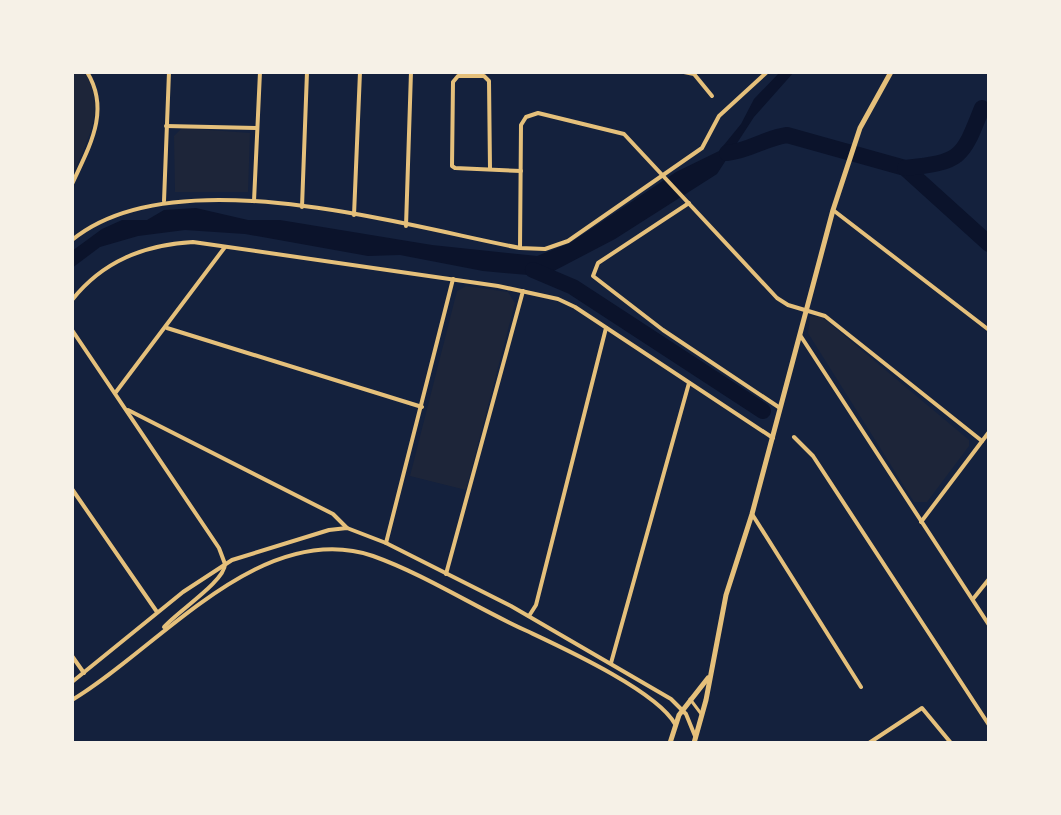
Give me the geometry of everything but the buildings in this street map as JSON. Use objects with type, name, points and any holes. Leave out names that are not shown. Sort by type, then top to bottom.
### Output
[{"type":"main road","points":[[696,741],[726,595],[752,514],[833,210],[855,142],[891,72]]},
{"type":"main road","points":[[670,743],[683,709],[708,677]]},
{"type":"street","points":[[72,184],[94,135],[98,116],[98,99],[87,72]]},
{"type":"street","points":[[164,201],[169,72]]},
{"type":"street","points":[[254,202],[260,72]]},
{"type":"street","points":[[302,207],[307,72]]},
{"type":"street","points":[[354,215],[360,72]]},
{"type":"street","points":[[406,226],[411,72]]},
{"type":"street","points":[[684,72],[695,73],[712,96]]},
{"type":"street","points":[[72,240],[108,217],[164,201],[254,202],[354,215],[520,248],[545,249],[568,241],[667,176],[705,145],[719,116],[767,72]]},
{"type":"street","points":[[490,169],[489,81],[484,76],[458,76],[453,82],[452,166],[490,169],[521,171]]},
{"type":"street","points":[[520,248],[521,125],[535,113],[618,130],[667,176],[777,298],[828,318],[982,441]]},
{"type":"street","points":[[166,126],[257,128]]},
{"type":"street","points":[[690,203],[598,263],[592,273],[604,288],[780,408]]},
{"type":"street","points":[[833,210],[989,330]]},
{"type":"street","points":[[72,300],[98,272],[130,254],[173,243],[226,245],[523,291],[558,299],[773,438]]},
{"type":"street","points":[[116,392],[167,328],[226,245]]},
{"type":"street","points":[[386,543],[453,279]]},
{"type":"street","points":[[446,575],[523,291]]},
{"type":"street","points":[[167,328],[422,407]]},
{"type":"street","points":[[529,616],[536,605],[606,328]]},
{"type":"street","points":[[72,330],[219,548],[225,564],[225,573],[218,582],[179,610],[154,637]]},
{"type":"street","points":[[800,335],[989,625]]},
{"type":"street","points":[[611,663],[689,383]]},
{"type":"street","points":[[127,410],[333,514],[347,528],[386,543],[529,616],[611,663],[683,709],[696,741]]},
{"type":"street","points":[[921,522],[989,432]]},
{"type":"street","points":[[794,437],[813,456],[989,725]]},
{"type":"street","points":[[72,489],[157,612]]},
{"type":"street","points":[[752,514],[861,687]]},
{"type":"street","points":[[72,682],[157,612],[225,564],[285,542],[347,528]]},
{"type":"street","points":[[72,700],[212,594],[297,553],[346,550],[385,561],[557,645],[663,707],[675,724]]},
{"type":"street","points":[[973,600],[989,579]]},
{"type":"street","points":[[72,656],[84,673]]},
{"type":"street","points":[[690,699],[702,715]]},
{"type":"street","points":[[869,743],[920,709],[925,710],[951,743]]},
{"type":"shaded area","points":[[72,72],[84,72],[91,85],[95,111],[89,137],[72,176]]},
{"type":"shaded area","points":[[780,72],[794,72],[754,117],[717,174],[615,239],[550,273],[551,277],[483,271],[400,255],[368,256],[245,234],[185,230],[138,236],[100,247],[72,268],[72,251],[102,229],[122,220],[147,220],[164,210],[196,208],[248,220],[280,220],[432,245],[537,256],[570,243],[676,172],[719,151],[741,124],[754,99]]},
{"type":"shaded area","points":[[182,128],[250,133],[248,192],[175,192],[174,136]]},
{"type":"shaded area","points":[[466,286],[508,292],[515,303],[466,490],[410,476],[457,291]]},
{"type":"shaded area","points":[[810,316],[822,317],[969,440],[969,446],[927,502],[914,502],[808,333]]},
{"type":"waterway","points":[[982,108],[989,105]]},
{"type":"waterway","points":[[905,168],[938,163],[957,155],[964,148],[982,108]]},
{"type":"waterway","points":[[727,153],[787,135],[905,168],[989,244]]},
{"type":"waterway","points":[[533,270],[573,287],[763,411]]}]
